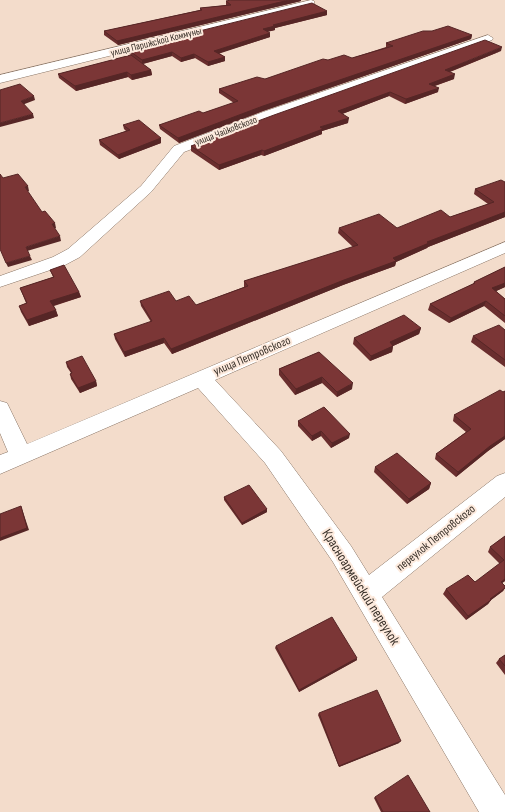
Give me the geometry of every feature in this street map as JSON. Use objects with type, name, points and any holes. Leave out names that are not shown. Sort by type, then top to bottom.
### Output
[{"type":"street","name":"улица Парижской Коммуны","points":[[0,79],[311,3]]},
{"type":"street","name":"улица Чайковского","points":[[0,282],[60,261],[74,253],[146,189],[156,179],[168,158],[179,149],[268,114],[488,38]]},
{"type":"street","name":"улица Петровского","points":[[0,465],[505,247]]},
{"type":"street","name":"Красноармейский переулок","points":[[201,378],[272,457],[342,554],[367,593],[497,812]]},
{"type":"street","points":[[0,409],[21,456]]},
{"type":"street","name":"переулок Петровского","points":[[367,593],[505,483]]},
{"type":"building","points":[[289,0],[117,41],[104,31],[202,10],[200,8],[231,5],[226,1]]},
{"type":"building","points":[[312,3],[327,11],[263,29],[270,33],[214,51],[225,57],[208,62],[194,54],[181,58],[172,52],[142,60],[127,49]]},
{"type":"building","points":[[448,26],[472,35],[263,106],[178,138],[159,125],[199,111],[203,113],[238,101],[219,89],[257,77],[265,79],[323,59],[328,60],[344,55],[352,58],[393,46],[386,43],[423,31],[432,31]]},
{"type":"building","points":[[485,40],[502,47],[445,70],[455,74],[429,84],[439,88],[406,99],[390,92],[338,111],[349,118],[320,127],[323,129],[264,151],[262,150],[219,165],[191,146],[274,115]]},
{"type":"building","points":[[131,55],[151,70],[131,75],[127,72],[75,86],[58,74]]},
{"type":"building","points":[[20,84],[34,96],[21,101],[33,114],[0,123],[0,90]]},
{"type":"building","points":[[139,120],[161,138],[118,155],[99,140],[130,130],[123,125]]},
{"type":"building","points":[[0,174],[3,178],[18,174],[28,186],[25,187],[42,212],[45,211],[55,223],[52,224],[60,236],[26,247],[30,256],[6,263],[0,249]]},
{"type":"building","points":[[501,180],[505,182],[505,212],[427,242],[429,243],[393,258],[396,261],[344,280],[171,349],[164,338],[124,352],[114,334],[152,321],[140,301],[169,291],[176,301],[189,296],[196,305],[248,286],[244,281],[358,245],[339,228],[379,214],[397,228],[441,210],[450,217],[494,202],[475,189]]},
{"type":"building","points":[[64,265],[79,292],[50,301],[56,310],[27,320],[19,306],[27,303],[20,288],[54,277],[50,270]]},
{"type":"building","points":[[505,267],[505,283],[492,288],[505,299],[505,316],[486,301],[451,318],[430,304],[475,283],[474,282]]},
{"type":"building","points":[[404,315],[421,328],[390,342],[393,346],[371,356],[354,338]]},
{"type":"building","points":[[499,325],[505,330],[505,360],[473,336]]},
{"type":"building","points":[[319,352],[353,383],[337,392],[322,377],[296,389],[279,369]]},
{"type":"building","points":[[82,356],[96,381],[78,388],[70,374],[72,373],[66,362]]},
{"type":"building","points":[[500,390],[503,392],[505,391],[505,436],[458,472],[436,454],[471,429],[454,415]]},
{"type":"building","points":[[324,407],[350,434],[332,443],[321,431],[312,436],[298,421]]},
{"type":"building","points":[[397,453],[431,483],[409,499],[375,467]]},
{"type":"building","points":[[249,485],[267,509],[242,523],[224,497]]},
{"type":"building","points":[[21,506],[27,528],[0,538],[0,514]]},
{"type":"building","points":[[505,536],[505,579],[501,582],[505,588],[468,616],[446,589],[468,575],[475,582],[504,560],[490,547]]},
{"type":"building","points":[[332,617],[357,658],[299,690],[276,646]]},
{"type":"building","points":[[505,655],[505,666],[499,659]]},
{"type":"building","points":[[377,690],[401,741],[339,766],[319,713]]},
{"type":"building","points":[[408,775],[430,812],[383,812],[375,797]]}]
